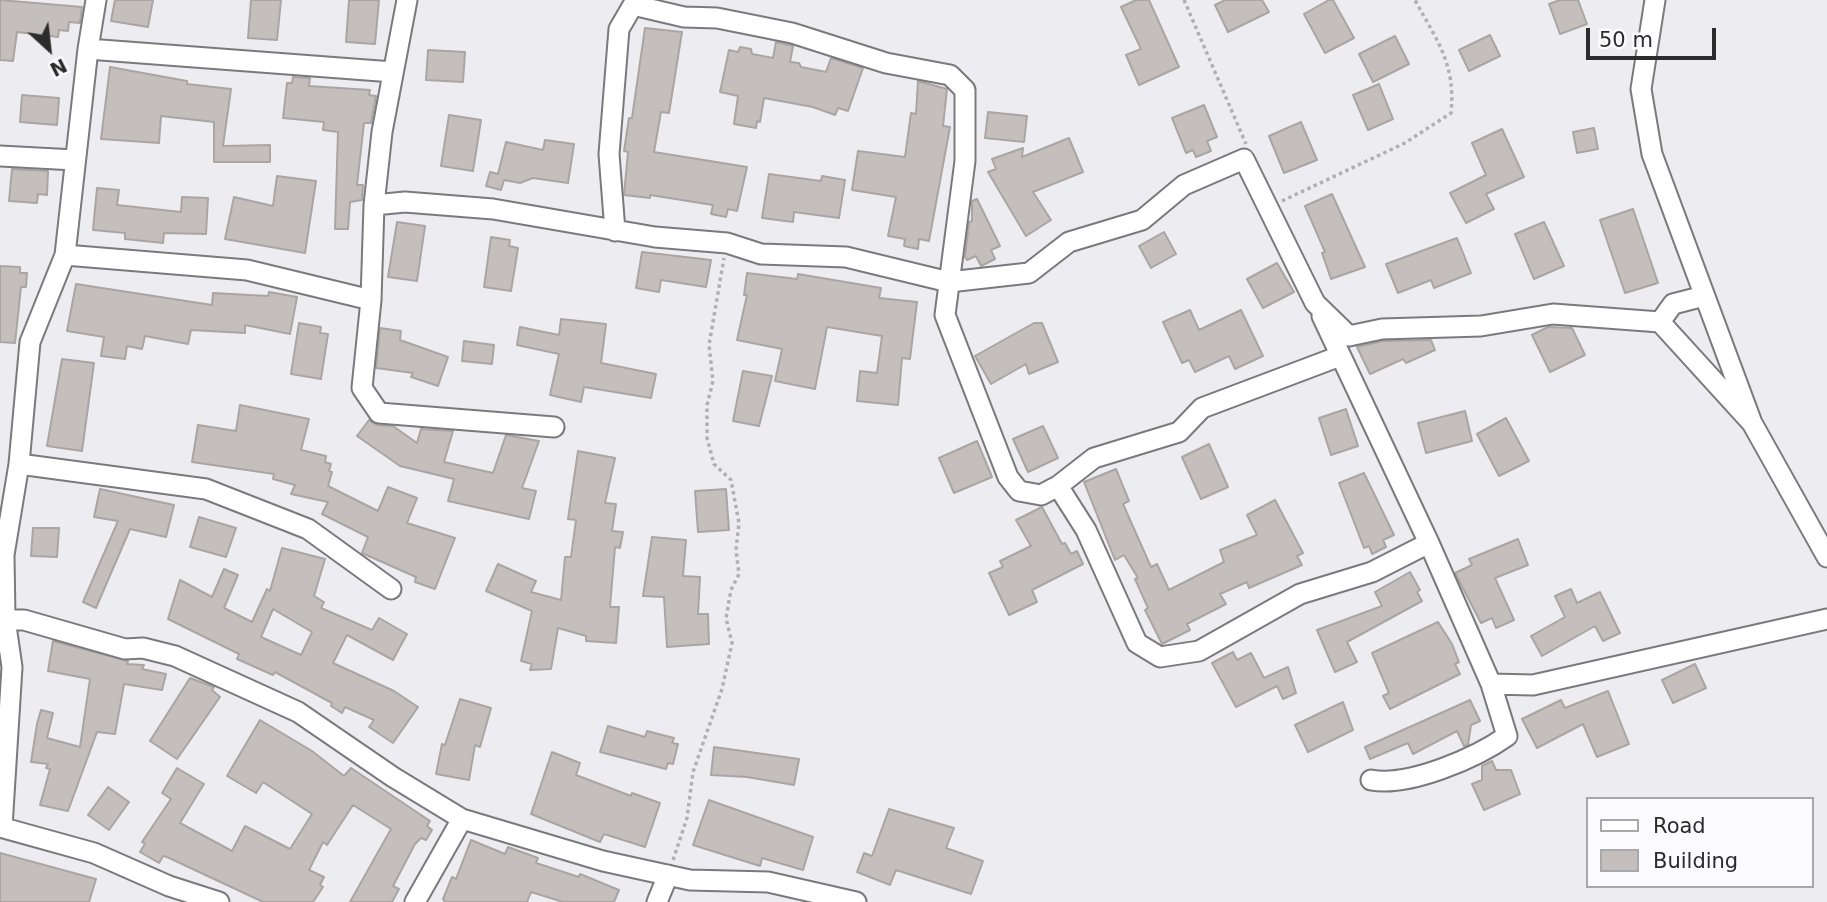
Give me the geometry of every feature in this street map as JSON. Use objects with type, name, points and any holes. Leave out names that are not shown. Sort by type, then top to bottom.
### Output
[{"type":"street","points":[[96,0],[65,256],[30,342],[19,464],[4,555],[5,620],[12,667],[1,827],[94,853],[169,886],[219,902]]},
{"type":"street","points":[[407,0],[381,141],[374,205],[371,300],[362,387],[379,413],[554,427]]},
{"type":"street","points":[[1655,0],[1641,89],[1652,154],[1752,423],[1827,557]]},
{"type":"street","points":[[615,231],[609,154],[619,29],[632,2],[684,17],[717,18],[792,33],[886,63],[950,75],[965,90],[965,160],[945,315],[1008,477],[1018,491],[1041,495],[1058,486],[1094,458],[1179,432],[1202,408],[1340,356]]},
{"type":"street","points":[[88,49],[393,72]]},
{"type":"street","points":[[0,156],[75,160]]},
{"type":"street","points":[[374,205],[405,202],[493,209],[615,231],[727,243],[761,254],[846,257],[949,282],[1029,273],[1069,242],[1142,220],[1184,185],[1244,159],[1429,543],[1491,684],[1507,736],[1488,749],[1421,774],[1382,782],[1371,780]]},
{"type":"street","points":[[65,256],[247,270],[371,300]]},
{"type":"street","points":[[1660,321],[1673,304],[1704,296]]},
{"type":"street","points":[[1315,303],[1349,336],[1382,328],[1481,326],[1553,314],[1660,321],[1752,423]]},
{"type":"street","points":[[19,464],[206,489],[308,528],[391,589]]},
{"type":"street","points":[[1058,486],[1086,530],[1137,643],[1160,657],[1199,651],[1300,594],[1372,572],[1429,543]]},
{"type":"street","points":[[5,620],[24,620],[125,649],[144,648],[174,656],[298,712],[393,777],[462,818],[603,861],[690,880],[768,882],[856,902]]},
{"type":"street","points":[[1491,684],[1533,685],[1827,620]]},
{"type":"street","points":[[415,902],[462,818]]},
{"type":"street","points":[[657,902],[668,875]]},
{"type":"path","points":[[1184,0],[1237,119],[1250,156]]},
{"type":"path","points":[[1272,205],[1405,143],[1451,113],[1454,86],[1448,61],[1415,0]]},
{"type":"path","points":[[668,875],[687,818],[693,772],[722,689],[732,643],[726,618],[731,590],[739,574],[736,550],[739,523],[730,480],[714,464],[708,438],[707,405],[713,381],[709,345],[727,243]]},
{"type":"building","points":[[0,0],[82,7],[80,23],[69,22],[68,31],[59,30],[58,37],[17,32],[13,61],[0,60]]},
{"type":"building","points":[[115,0],[153,0],[148,27],[111,21]]},
{"type":"building","points":[[251,0],[281,0],[277,40],[248,38]]},
{"type":"building","points":[[349,0],[379,0],[375,44],[346,42]]},
{"type":"building","points":[[1136,0],[1149,0],[1179,67],[1139,85],[1126,55],[1141,49],[1121,7]]},
{"type":"building","points":[[1225,0],[1262,0],[1269,12],[1228,32],[1215,5]]},
{"type":"building","points":[[1333,0],[1354,38],[1325,53],[1304,14]]},
{"type":"building","points":[[1560,0],[1578,0],[1587,24],[1560,34],[1549,4]]},
{"type":"building","points":[[645,28],[682,32],[669,113],[661,112],[654,152],[747,167],[737,211],[728,209],[726,217],[711,214],[713,205],[650,195],[650,198],[624,195],[628,152],[624,151],[629,118],[632,118]]},
{"type":"building","points":[[1490,35],[1500,56],[1469,71],[1459,50]]},
{"type":"building","points":[[1395,36],[1409,64],[1373,82],[1359,54]]},
{"type":"building","points":[[776,42],[793,46],[790,62],[799,63],[801,67],[826,72],[831,58],[863,68],[848,111],[838,108],[835,115],[813,107],[764,98],[760,122],[757,121],[756,128],[734,124],[738,96],[720,92],[729,50],[738,52],[740,47],[751,49],[752,54],[773,58]]},
{"type":"building","points":[[428,50],[465,52],[463,82],[426,80]]},
{"type":"building","points":[[110,67],[187,81],[187,84],[231,89],[223,146],[270,145],[270,162],[214,162],[214,122],[161,116],[159,143],[101,139]]},
{"type":"building","points":[[293,77],[310,78],[309,86],[370,90],[369,95],[376,96],[371,123],[364,123],[357,185],[363,185],[362,200],[350,202],[348,229],[335,229],[338,132],[323,130],[324,122],[283,118],[287,83],[292,83]]},
{"type":"building","points":[[918,81],[947,89],[943,126],[950,127],[929,241],[919,239],[918,249],[904,246],[905,239],[888,236],[896,197],[852,190],[858,151],[905,157],[911,113],[916,114]]},
{"type":"building","points":[[1379,84],[1393,119],[1368,130],[1353,95]]},
{"type":"building","points":[[22,95],[59,98],[57,125],[20,122]]},
{"type":"building","points":[[1204,105],[1217,137],[1207,141],[1211,151],[1196,157],[1193,150],[1186,153],[1172,118]]},
{"type":"building","points":[[988,112],[1027,116],[1024,142],[985,138]]},
{"type":"building","points":[[449,115],[481,120],[473,171],[441,166]]},
{"type":"building","points":[[1301,122],[1317,160],[1284,173],[1269,136]]},
{"type":"building","points":[[1594,128],[1598,149],[1577,153],[1573,132]]},
{"type":"building","points":[[1502,129],[1524,177],[1486,194],[1494,209],[1466,223],[1450,193],[1486,175],[1472,143]]},
{"type":"building","points":[[1069,138],[1083,172],[1033,192],[1051,220],[1026,236],[988,172],[996,169],[992,159],[1023,148],[1022,157]]},
{"type":"building","points":[[545,140],[574,144],[568,183],[533,178],[520,183],[504,180],[501,190],[486,186],[490,172],[498,174],[506,142],[543,150]]},
{"type":"building","points":[[12,169],[48,171],[47,195],[38,194],[37,203],[9,201]]},
{"type":"building","points":[[769,174],[821,181],[822,176],[845,180],[839,218],[794,212],[793,222],[762,218]]},
{"type":"building","points":[[277,176],[316,181],[305,253],[225,239],[234,197],[273,206]]},
{"type":"building","points":[[97,188],[119,190],[117,205],[181,212],[182,197],[208,198],[206,234],[164,233],[163,243],[125,239],[125,233],[93,230]]},
{"type":"building","points":[[1332,194],[1365,267],[1331,279],[1322,253],[1325,252],[1305,206]]},
{"type":"building","points":[[977,199],[1000,246],[991,250],[995,259],[981,266],[976,256],[967,260],[965,257],[969,222],[972,221],[972,201]]},
{"type":"building","points":[[1633,209],[1658,283],[1625,293],[1600,220]]},
{"type":"building","points":[[397,222],[425,226],[417,281],[388,277]]},
{"type":"building","points":[[1544,222],[1564,266],[1534,279],[1515,234]]},
{"type":"building","points":[[1164,232],[1176,254],[1151,268],[1139,246]]},
{"type":"building","points":[[491,237],[510,240],[509,246],[518,248],[511,291],[484,287]]},
{"type":"building","points":[[1457,238],[1471,273],[1434,288],[1431,280],[1398,293],[1386,264]]},
{"type":"building","points":[[642,252],[711,260],[706,287],[661,280],[659,292],[636,288]]},
{"type":"building","points":[[1277,263],[1294,292],[1263,308],[1247,279]]},
{"type":"building","points":[[0,266],[20,267],[20,273],[27,273],[26,287],[21,287],[15,343],[0,342]]},
{"type":"building","points":[[747,273],[797,279],[798,274],[881,288],[879,298],[917,302],[910,359],[902,358],[898,405],[857,401],[860,371],[877,373],[882,336],[827,327],[815,389],[775,381],[782,349],[737,340],[747,295],[744,295]]},
{"type":"building","points":[[76,284],[212,305],[213,293],[268,296],[269,292],[297,297],[290,334],[245,325],[245,333],[191,330],[188,344],[145,336],[142,349],[127,346],[125,359],[101,356],[104,337],[67,331]]},
{"type":"building","points":[[1190,310],[1199,330],[1241,310],[1263,356],[1235,369],[1229,356],[1195,372],[1189,360],[1182,363],[1163,322]]},
{"type":"building","points":[[561,319],[606,324],[601,363],[656,374],[651,398],[584,387],[581,402],[550,395],[559,354],[517,345],[520,327],[559,335]]},
{"type":"building","points":[[299,323],[321,327],[320,333],[328,334],[321,379],[291,374]]},
{"type":"building","points":[[1034,323],[1042,323],[1058,362],[1029,374],[1026,364],[991,384],[975,356]]},
{"type":"building","points":[[1548,327],[1572,328],[1585,355],[1550,372],[1532,335]]},
{"type":"building","points":[[380,328],[401,331],[400,340],[448,357],[438,386],[411,377],[413,373],[376,368]]},
{"type":"building","points":[[1431,340],[1435,350],[1406,363],[1403,359],[1370,374],[1357,347],[1383,341]]},
{"type":"building","points":[[464,341],[494,345],[492,364],[462,361]]},
{"type":"building","points":[[62,359],[94,363],[82,451],[47,446]]},
{"type":"building","points":[[743,371],[772,376],[759,426],[733,421]]},
{"type":"building","points":[[240,405],[309,419],[301,450],[326,456],[325,462],[331,464],[329,471],[332,472],[328,486],[378,511],[388,487],[417,498],[407,523],[455,538],[435,589],[415,582],[416,577],[362,553],[368,537],[322,514],[328,502],[291,494],[295,485],[273,479],[274,474],[192,462],[198,425],[236,431]]},
{"type":"building","points":[[1346,409],[1358,446],[1331,455],[1319,418]]},
{"type":"building","points":[[1465,411],[1472,441],[1426,453],[1418,423]]},
{"type":"building","points":[[1506,418],[1529,461],[1499,476],[1477,434]]},
{"type":"building","points":[[369,420],[377,425],[393,426],[417,443],[421,429],[453,431],[444,462],[493,473],[506,435],[539,441],[522,488],[536,491],[529,519],[448,501],[454,479],[400,466],[357,436]]},
{"type":"building","points":[[1043,426],[1058,458],[1028,472],[1013,439]]},
{"type":"building","points":[[977,441],[992,477],[954,493],[939,458]]},
{"type":"building","points":[[1209,444],[1228,487],[1201,499],[1182,457]]},
{"type":"building","points":[[578,451],[615,458],[605,503],[616,504],[612,531],[623,532],[620,548],[615,547],[610,607],[619,607],[616,643],[586,641],[586,636],[558,628],[551,669],[530,670],[532,664],[521,661],[532,611],[486,591],[498,564],[536,581],[531,592],[561,600],[565,557],[571,557],[576,520],[568,519]]},
{"type":"building","points":[[1116,469],[1129,501],[1123,504],[1151,567],[1157,564],[1169,590],[1224,562],[1220,550],[1257,535],[1247,515],[1275,500],[1303,553],[1297,556],[1302,565],[1249,588],[1247,582],[1220,594],[1226,604],[1187,624],[1190,630],[1162,644],[1145,610],[1148,608],[1135,579],[1138,578],[1124,555],[1115,560],[1084,482]]},
{"type":"building","points":[[1364,473],[1394,535],[1383,540],[1386,547],[1372,554],[1369,546],[1364,548],[1339,483]]},
{"type":"building","points":[[100,489],[174,505],[166,537],[130,529],[96,608],[83,602],[118,521],[94,517]]},
{"type":"building","points":[[726,489],[729,530],[698,532],[695,491]]},
{"type":"building","points":[[1042,507],[1062,544],[1065,543],[1071,554],[1077,551],[1083,564],[1032,590],[1037,602],[1009,615],[989,573],[1003,567],[1000,561],[1031,546],[1016,520]]},
{"type":"building","points":[[199,517],[236,528],[226,557],[190,547]]},
{"type":"building","points":[[33,528],[59,528],[57,557],[31,556]]},
{"type":"building","points":[[652,537],[686,540],[683,576],[700,577],[698,614],[708,614],[709,644],[667,647],[664,597],[643,596]]},
{"type":"building","points":[[1518,539],[1528,565],[1495,578],[1514,620],[1496,628],[1492,618],[1481,623],[1455,573],[1472,565],[1469,559]]},
{"type":"building","points":[[282,548],[325,559],[314,596],[324,602],[321,608],[372,630],[379,618],[407,634],[393,660],[347,635],[333,663],[394,691],[418,707],[393,743],[369,727],[374,720],[345,707],[342,713],[331,706],[332,703],[275,672],[273,675],[237,659],[239,654],[168,619],[180,580],[212,597],[224,569],[238,575],[224,608],[252,622],[267,589],[270,591]],"holes":[[[273,609],[312,632],[301,655],[261,637]]]},
{"type":"building","points":[[1410,572],[1420,590],[1417,592],[1422,601],[1347,642],[1357,662],[1335,672],[1317,630],[1382,606],[1375,592]]},
{"type":"building","points":[[1571,589],[1577,603],[1600,592],[1620,633],[1603,641],[1595,626],[1542,656],[1531,636],[1565,617],[1555,596]]},
{"type":"building","points":[[1438,622],[1452,644],[1459,662],[1455,664],[1460,674],[1390,709],[1383,696],[1389,693],[1372,653]]},
{"type":"building","points":[[53,641],[128,661],[127,664],[144,665],[142,669],[166,674],[162,690],[124,684],[115,734],[97,732],[68,811],[40,805],[50,769],[46,768],[48,764],[31,762],[37,724],[41,710],[53,713],[47,738],[80,747],[90,679],[48,671]]},
{"type":"building","points":[[1233,652],[1237,660],[1251,653],[1264,678],[1288,667],[1296,693],[1283,699],[1277,686],[1236,707],[1212,663]]},
{"type":"building","points":[[1695,664],[1706,688],[1673,703],[1662,680]]},
{"type":"building","points":[[190,678],[214,687],[212,690],[220,697],[177,759],[150,741]]},
{"type":"building","points":[[1608,691],[1629,744],[1597,757],[1583,724],[1537,748],[1522,719],[1561,700],[1565,708]]},
{"type":"building","points":[[460,699],[491,708],[480,747],[475,745],[469,780],[436,774],[442,744],[445,745]]},
{"type":"building","points":[[1470,700],[1480,721],[1471,725],[1468,745],[1464,746],[1457,731],[1413,754],[1408,743],[1370,759],[1365,747]]},
{"type":"building","points":[[1343,702],[1353,730],[1308,752],[1295,725]]},
{"type":"building","points":[[260,720],[312,751],[344,776],[351,768],[430,821],[427,826],[432,830],[426,840],[421,838],[415,844],[393,886],[399,889],[392,902],[350,902],[391,829],[353,805],[327,845],[323,842],[309,870],[324,877],[320,885],[323,887],[313,902],[263,902],[167,857],[163,856],[159,863],[140,852],[145,844],[142,842],[171,799],[162,793],[177,768],[204,784],[180,823],[232,851],[245,826],[290,849],[312,814],[263,782],[256,793],[227,776]]},
{"type":"building","points":[[608,726],[645,737],[647,731],[674,738],[672,743],[678,744],[673,764],[668,763],[666,769],[600,752]]},
{"type":"building","points":[[714,747],[799,759],[794,785],[747,777],[711,775]]},
{"type":"building","points":[[552,752],[580,763],[576,775],[631,796],[632,793],[660,803],[645,847],[604,834],[600,842],[531,814]]},
{"type":"building","points":[[1492,761],[1496,770],[1511,770],[1520,794],[1484,810],[1472,784],[1482,780],[1482,766]]},
{"type":"building","points":[[108,787],[129,802],[109,830],[88,815]]},
{"type":"building","points":[[709,800],[813,837],[803,870],[762,858],[760,866],[693,845]]},
{"type":"building","points":[[889,809],[954,828],[946,848],[983,861],[971,894],[896,870],[890,885],[857,872],[864,853],[872,856]]},
{"type":"building","points":[[471,840],[505,854],[508,847],[538,858],[536,863],[579,877],[580,874],[619,890],[614,902],[563,902],[531,892],[527,902],[445,902],[443,899],[452,877],[456,879]]},
{"type":"building","points":[[0,853],[96,879],[89,902],[0,902]]}]
